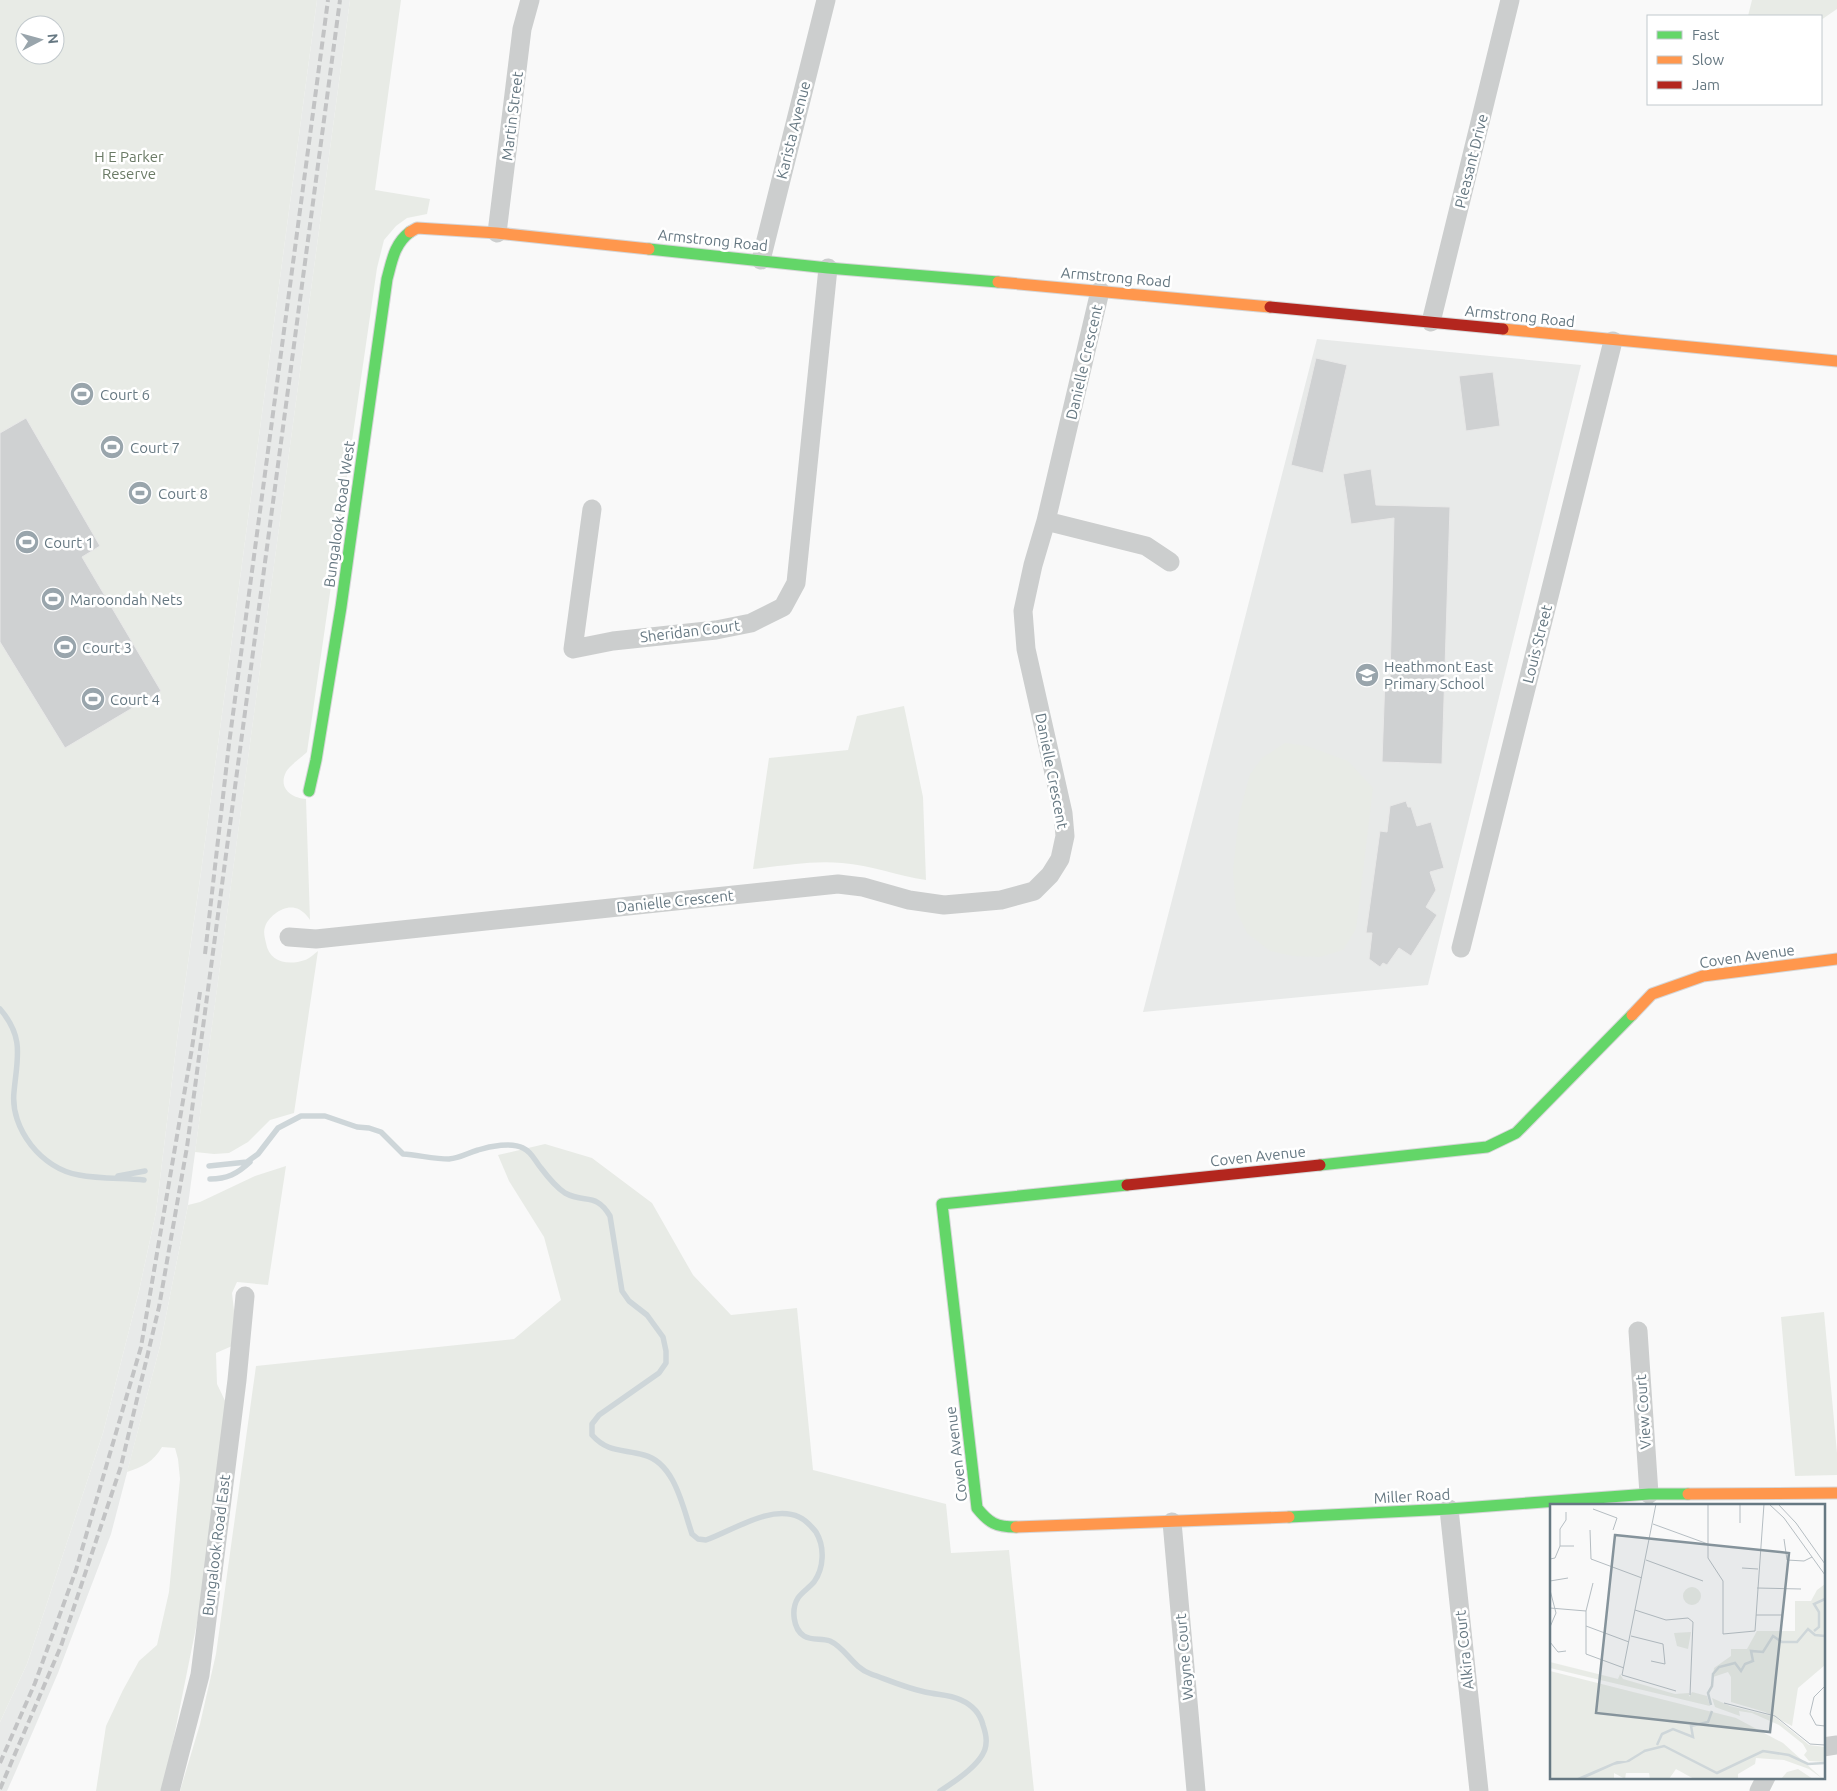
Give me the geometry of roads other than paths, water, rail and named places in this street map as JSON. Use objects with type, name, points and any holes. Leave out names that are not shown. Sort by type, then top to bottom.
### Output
[{"type":"street","name":"Martin Street","points":[[497,233],[522,29],[530,0]]},
{"type":"street","name":"Karista Avenue","points":[[761,260],[826,0]]},
{"type":"street","name":"Pleasant Drive","points":[[1431,322],[1510,0]]},
{"type":"street","name":"Armstrong Road","points":[[398,242],[405,234],[417,228],[497,233],[828,268],[1100,291],[1837,361]]},
{"type":"street","name":"Bungalook Road West","points":[[309,790],[316,760],[341,607],[387,279],[398,242]]},
{"type":"street","name":"Sheridan Court","points":[[592,509],[573,649],[613,641],[716,630],[751,623],[783,607],[796,583],[828,268]]},
{"type":"street","name":"Danielle Crescent","points":[[289,937],[316,939],[838,884],[863,887],[909,900],[944,905],[1001,900],[1034,891],[1050,876],[1060,859],[1065,836],[1063,813],[1026,649],[1023,611],[1033,564],[1046,522],[1100,291]]},
{"type":"street","name":"Louis Street","points":[[1461,948],[1613,341]]},
{"type":"street","points":[[1046,522],[1146,546],[1170,562]]},
{"type":"street","name":"Coven Avenue","points":[[988,1522],[977,1508],[942,1204],[1487,1147],[1516,1133],[1652,994],[1703,976],[1837,959]]},
{"type":"street","name":"Bungalook Road East","points":[[170,1791],[200,1675],[237,1380],[245,1296]]},
{"type":"street","name":"View Court","points":[[1638,1331],[1649,1494]]},
{"type":"street","name":"Miller Road","points":[[988,1522],[1005,1527],[1172,1522],[1449,1509],[1649,1494],[1837,1493]]},
{"type":"street","name":"Alkira Court","points":[[1449,1509],[1479,1791]]},
{"type":"street","name":"Wayne Court","points":[[1172,1522],[1196,1791]]},
{"type":"street","points":[[1824,1747],[1837,1745]]},
{"type":"street","points":[[1759,1791],[1766,1778]]},
{"type":"waterway","points":[[0,1009],[8,1019],[16,1039],[18,1049],[14,1106],[17,1120],[31,1145],[41,1156],[65,1171],[95,1177],[144,1180]]},
{"type":"waterway","points":[[209,1166],[247,1162],[258,1154],[278,1128],[301,1116],[325,1116],[357,1127],[381,1132],[403,1154],[449,1159],[495,1146],[518,1146],[529,1152],[549,1178],[565,1193],[600,1204],[610,1216],[622,1291],[629,1301],[647,1315],[663,1337],[666,1363],[659,1373],[599,1415],[592,1424],[592,1435],[610,1448],[644,1455],[655,1460],[663,1467],[676,1488],[692,1534],[698,1539],[706,1540],[752,1520],[776,1514],[788,1514],[799,1517],[811,1526],[819,1538],[822,1557],[820,1570],[814,1582],[800,1596],[794,1608],[795,1624],[800,1633],[807,1638],[827,1640],[836,1644],[859,1667],[871,1674],[918,1690],[957,1698],[972,1707],[980,1717],[986,1736],[985,1750],[968,1771],[940,1791]]},
{"type":"waterway","points":[[210,1179],[232,1175],[250,1162]]},
{"type":"waterway","points":[[118,1176],[145,1171]]},
{"type":"railway","points":[[205,954],[229,744],[328,0]]},
{"type":"railway","points":[[0,1789],[61,1646],[121,1466],[159,1307],[187,1147],[340,0]]},
{"type":"railway","points":[[0,1763],[35,1683],[76,1570],[141,1347],[200,992]]},
{"type":"place","name":"Court 6","points":[[82,394]]},
{"type":"place","name":"Court 7","points":[[112,447]]},
{"type":"place","name":"Court 8","points":[[140,493]]},
{"type":"place","name":"Court 1","points":[[27,542]]},
{"type":"place","name":"Maroondah Nets","points":[[53,599]]},
{"type":"place","name":"Court 3","points":[[65,647]]},
{"type":"place","name":"Heathmont East Primary School","points":[[1367,675]]},
{"type":"place","name":"Court 4","points":[[93,699]]},
{"type":"park label","name":"H E Parker Reserve","points":[[129,164]]}]
